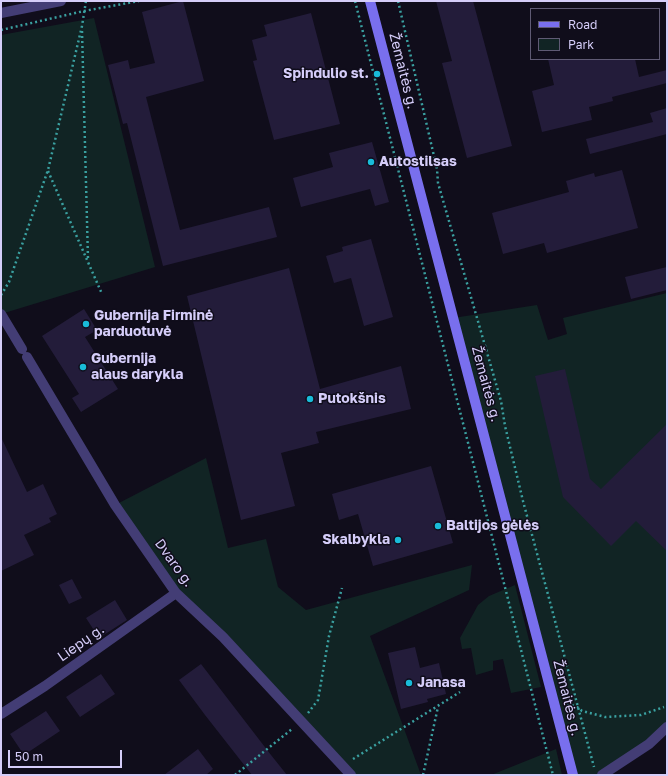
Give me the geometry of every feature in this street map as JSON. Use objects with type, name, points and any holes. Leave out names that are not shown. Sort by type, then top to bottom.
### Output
[{"type":"main road","name":"Žemaitės g.","points":[[370,1],[573,775]]},
{"type":"street","points":[[1,13],[61,1]]},
{"type":"street","name":"Dvaro g.","points":[[1,314],[115,505],[176,593],[223,637],[351,775]]},
{"type":"street","name":"Liepų g.","points":[[1,714],[45,686],[176,593]]},
{"type":"street","points":[[598,772],[649,744],[667,727]]},
{"type":"path","points":[[1,295],[9,282],[48,170],[82,26],[86,1]]},
{"type":"path","points":[[1,30],[84,11],[139,1]]},
{"type":"path","points":[[355,1],[553,775]]},
{"type":"path","points":[[398,1],[437,169],[438,183],[501,401],[505,426],[523,501],[576,706],[598,772]]},
{"type":"path","points":[[82,26],[88,259]]},
{"type":"path","points":[[48,170],[102,294]]},
{"type":"path","points":[[235,775],[302,722],[318,700],[329,636],[342,588]]},
{"type":"path","points":[[342,766],[460,692]]},
{"type":"path","points":[[555,704],[576,706],[582,712],[604,718],[641,715],[664,707]]},
{"type":"path","points":[[423,775],[438,706]]},
{"type":"green space","points":[[94,18],[155,267],[1,314],[1,35]]},
{"type":"green space","points":[[667,293],[667,727],[602,775],[573,775],[453,318],[537,305],[548,340],[567,334],[563,318]]},
{"type":"green space","points":[[206,458],[228,548],[266,539],[278,587],[306,610],[472,565],[469,590],[370,636],[421,775],[351,775],[176,593],[115,505]]},
{"type":"green space","points":[[515,585],[541,687],[511,693],[503,659],[493,661],[493,670],[476,675],[471,648],[462,649],[460,638],[478,605],[489,596]]},
{"type":"green space","points":[[556,749],[562,775],[491,775]]},
{"type":"building","points":[[183,1],[204,81],[146,97],[180,230],[269,207],[277,237],[163,266],[127,123],[123,124],[108,65],[128,60],[130,69],[155,63],[142,12]]},
{"type":"building","points":[[436,1],[473,1],[512,146],[467,158],[442,63],[452,61]]},
{"type":"building","points":[[311,13],[340,124],[274,140],[253,61],[257,60],[252,40],[267,36],[264,25]]},
{"type":"building","points":[[548,60],[635,60],[639,77],[667,70],[667,83],[612,97],[613,101],[589,107],[592,120],[542,132],[532,91],[554,85]]},
{"type":"building","points":[[667,108],[667,134],[590,154],[586,139],[653,122],[650,113]]},
{"type":"building","points":[[372,142],[389,202],[375,206],[370,189],[301,207],[293,178],[333,167],[329,153]]},
{"type":"building","points":[[622,170],[638,228],[547,253],[544,243],[503,254],[492,213],[569,192],[566,181],[594,173],[595,177]]},
{"type":"building","points":[[371,239],[393,317],[364,326],[351,278],[334,283],[326,256],[343,251],[342,247]]},
{"type":"building","points":[[667,267],[667,290],[631,299],[625,277]]},
{"type":"building","name":"Putokšnis","points":[[289,268],[320,389],[401,366],[411,409],[316,432],[319,443],[281,453],[295,506],[241,520],[187,296]]},
{"type":"building","name":"Gubernija alaus darykla","points":[[84,309],[97,330],[85,337],[118,389],[81,412],[72,398],[79,394],[42,336]]},
{"type":"building","points":[[565,369],[590,479],[601,489],[667,424],[667,551],[636,521],[611,546],[563,497],[535,376]]},
{"type":"building","points":[[1,437],[27,492],[43,484],[57,514],[49,518],[51,522],[24,535],[34,555],[1,571]]},
{"type":"building","points":[[431,466],[453,543],[373,566],[358,514],[339,520],[332,494]]},
{"type":"building","points":[[72,579],[82,598],[69,604],[59,585]]},
{"type":"building","points":[[115,600],[127,620],[99,638],[86,618]]},
{"type":"building","name":"Janasa","points":[[415,647],[420,668],[439,663],[446,694],[427,699],[428,702],[401,709],[388,653]]},
{"type":"building","points":[[201,664],[287,775],[252,775],[205,715],[179,680]]},
{"type":"building","points":[[101,674],[115,694],[80,717],[66,697]]},
{"type":"building","points":[[46,711],[60,731],[24,755],[10,734]]},
{"type":"building","points":[[198,749],[213,769],[206,775],[164,775]]},
{"type":"place","name":"Spindulio st.","points":[[377,74]]},
{"type":"place","name":"Autostilsas","points":[[371,162]]},
{"type":"place","name":"Gubernija Firminė parduotuvė","points":[[86,324]]},
{"type":"place","name":"Gubernija alaus darykla","points":[[83,367]]},
{"type":"place","name":"Putokšnis","points":[[310,399]]},
{"type":"place","name":"Baltijos gėlės","points":[[438,526]]},
{"type":"place","name":"Skalbykla","points":[[398,540]]},
{"type":"place","name":"Janasa","points":[[409,683]]}]
